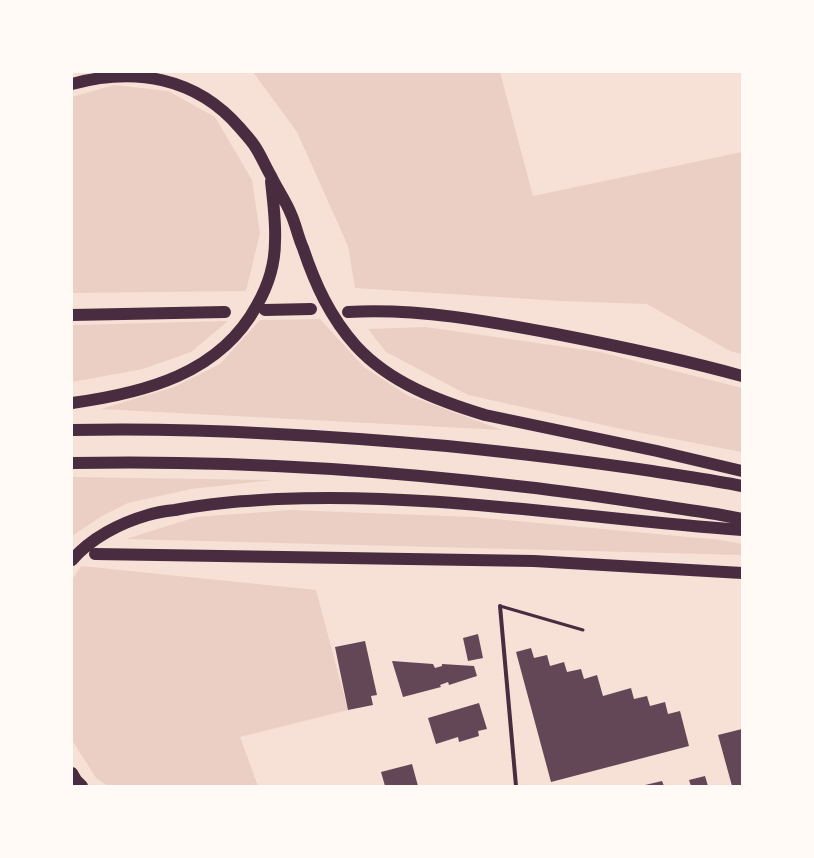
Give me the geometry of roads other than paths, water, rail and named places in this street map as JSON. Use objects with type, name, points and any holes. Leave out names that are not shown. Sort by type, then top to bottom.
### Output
[{"type":"highway","points":[[72,84],[92,78],[114,76],[134,76],[158,79],[190,89],[215,105],[233,120],[253,143],[291,213],[316,283],[332,315],[357,346],[386,372],[405,383],[461,408],[507,420],[657,451],[742,471]]},
{"type":"highway","points":[[72,403],[126,394],[157,385],[186,373],[210,358],[234,338],[250,317],[264,293],[272,268],[275,242],[275,218],[270,176]]},
{"type":"highway","points":[[264,310],[312,309]]},
{"type":"highway","points":[[348,312],[370,311],[432,314],[494,322],[630,349],[742,376]]},
{"type":"highway","points":[[72,315],[225,312]]},
{"type":"highway","points":[[72,430],[114,429],[297,434],[375,440],[527,454],[597,463],[742,486]]},
{"type":"highway","points":[[72,463],[200,464],[292,467],[409,475],[526,487],[742,519]]},
{"type":"highway","points":[[72,560],[87,546],[112,529],[150,514],[194,506],[303,498],[382,499],[561,512],[742,530]]},
{"type":"highway","points":[[95,554],[534,561],[742,572]]},
{"type":"highway","points":[[649,567],[742,580]]},
{"type":"highway","points":[[72,773],[82,786]]},
{"type":"street","points":[[500,606],[516,786]]},
{"type":"lane","points":[[500,606],[583,630]]}]
